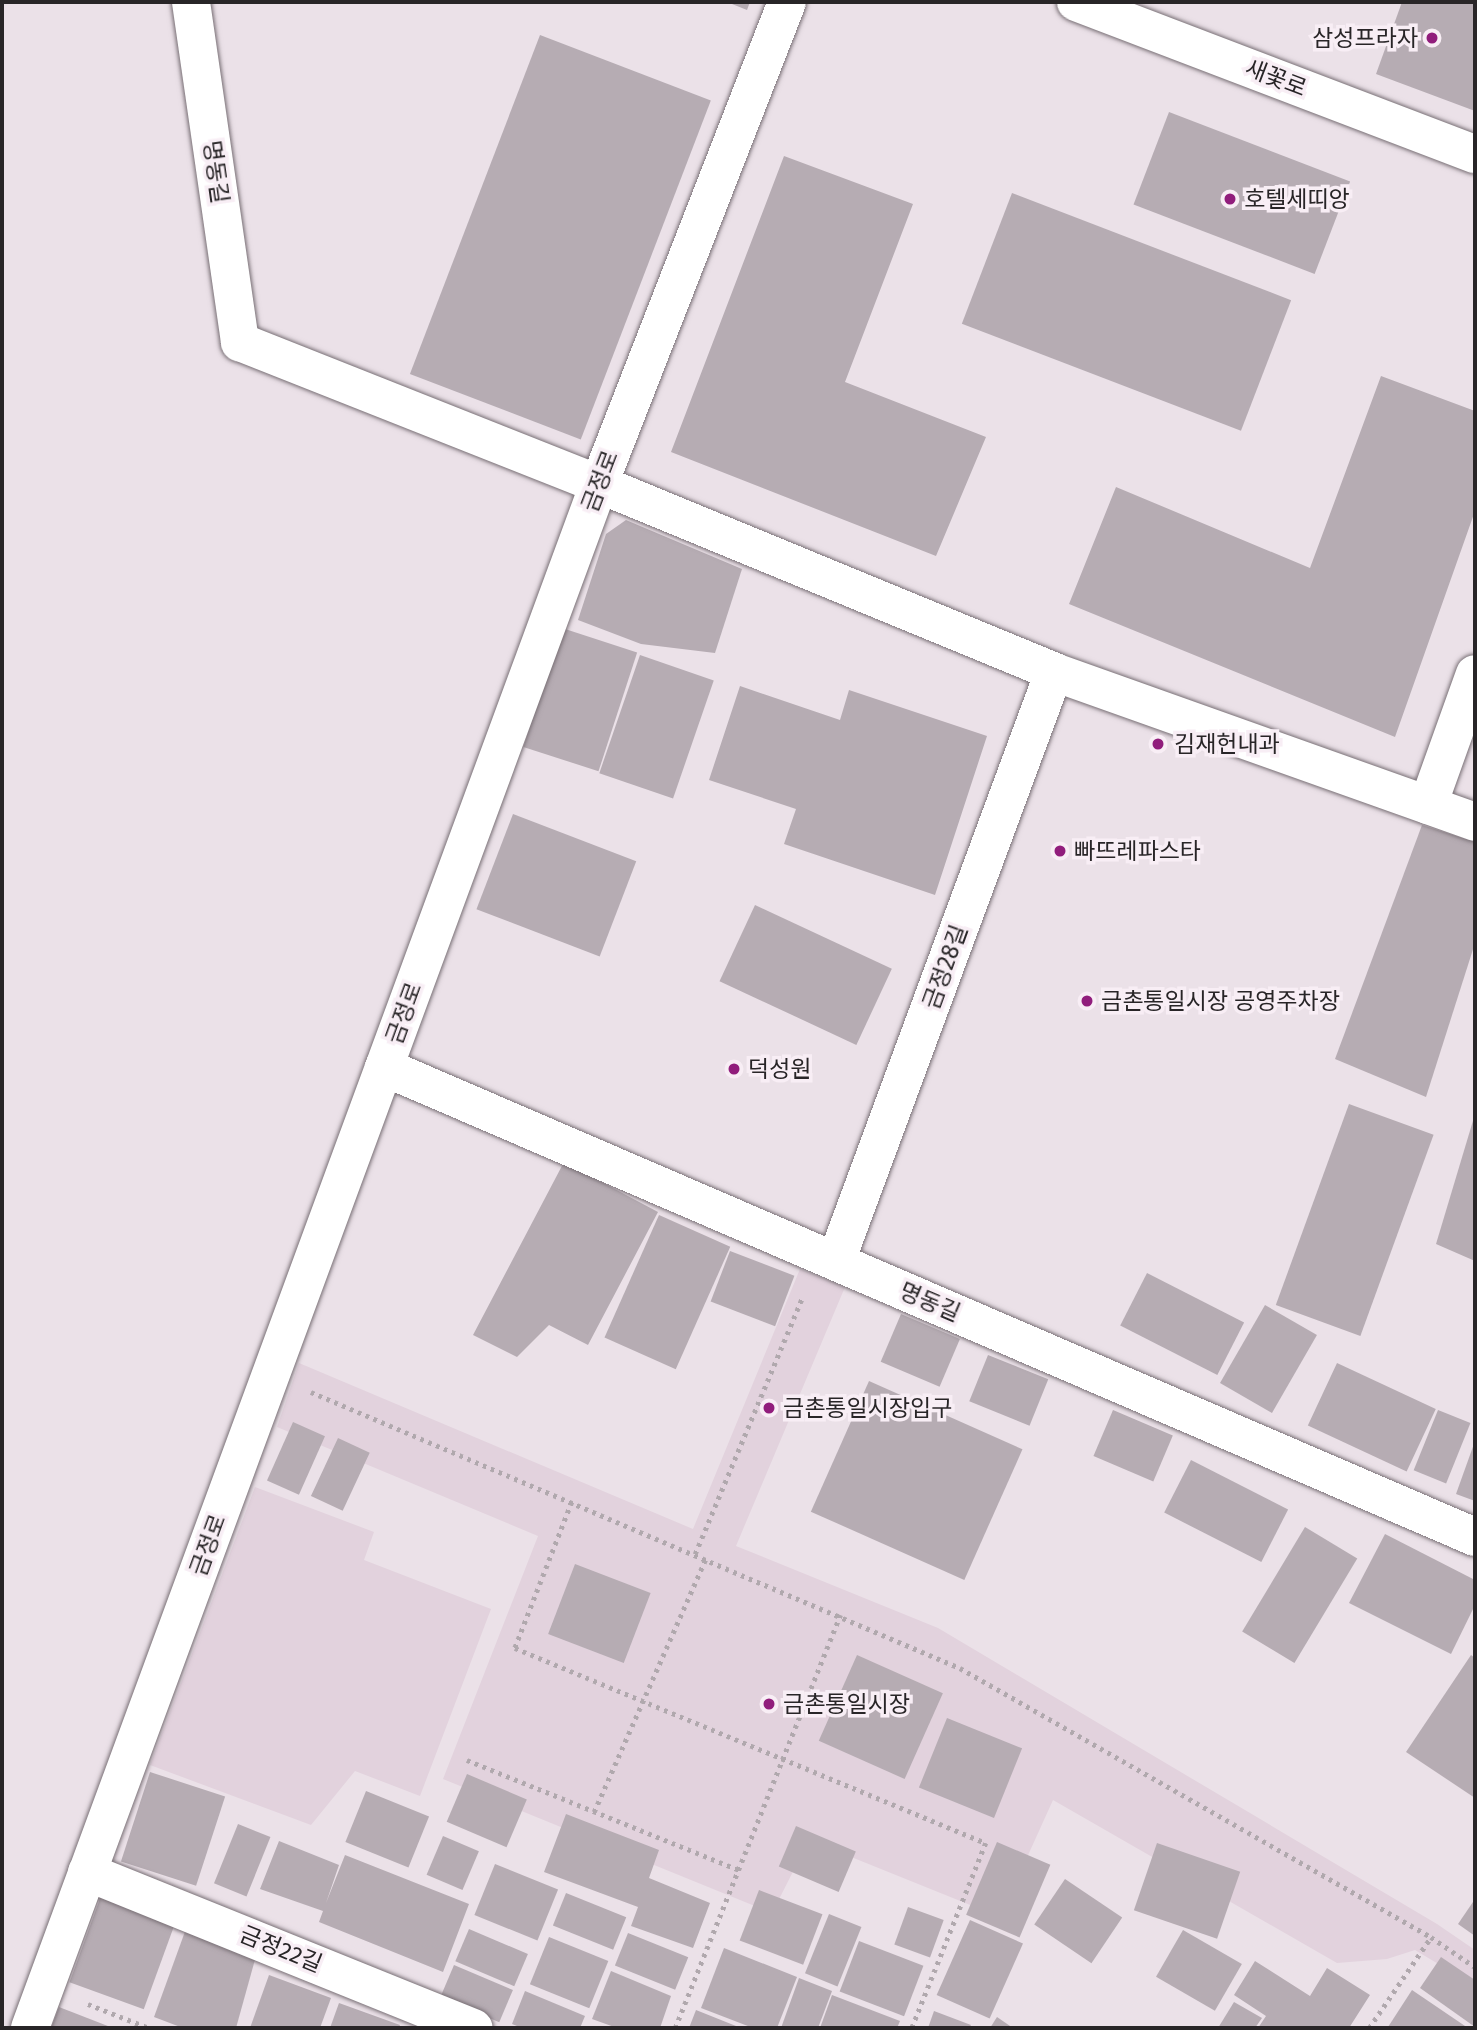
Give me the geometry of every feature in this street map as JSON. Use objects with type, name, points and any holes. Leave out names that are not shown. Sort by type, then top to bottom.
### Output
[{"type":"street","name":"명동길","points":[[191,2],[240,342],[599,484]]},
{"type":"street","name":"금정로","points":[[30,2028],[599,484],[787,2]]},
{"type":"street","name":"새꽃로","points":[[1076,2],[1475,155]]},
{"type":"street","points":[[599,484],[1054,672],[1475,822]]},
{"type":"street","name":"금정28길","points":[[828,1258],[1054,672]]},
{"type":"street","points":[[1428,805],[1475,674]]},
{"type":"street","name":"명동길","points":[[384,1067],[1475,1537]]},
{"type":"street","name":"금정22길","points":[[87,1872],[474,2028]]},
{"type":"path","points":[[695,1554],[828,1258]]},
{"type":"path","points":[[271,1375],[960,1668],[1431,1937],[1475,1967]]},
{"type":"path","points":[[572,1502],[515,1648],[986,1843],[912,2028]]},
{"type":"path","points":[[594,1812],[706,1558]]},
{"type":"path","points":[[675,2028],[840,1615]]},
{"type":"path","points":[[467,1760],[739,1870]]},
{"type":"path","points":[[1369,2028],[1431,1937]]},
{"type":"path","points":[[45,1987],[149,2028]]},
{"type":"shaded area","name":"금촌통일시장","points":[[800,1269],[845,1287],[736,1546],[938,1628],[1437,1924],[1475,1950],[1475,1986],[1415,1950],[1387,1959],[1337,1963],[1053,1800],[1000,1917],[809,1840],[772,1913],[443,1779],[538,1536],[277,1427],[299,1363],[693,1529]]},
{"type":"shaded area","points":[[255,1487],[374,1532],[364,1560],[491,1609],[420,1796],[355,1771],[311,1825],[150,1765]]},
{"type":"building","points":[[727,2],[750,2],[747,10]]},
{"type":"building","name":"삼성프라자","points":[[1402,2],[1475,2],[1475,111],[1376,74]]},
{"type":"building","points":[[540,35],[711,101],[581,439],[410,374]]},
{"type":"building","points":[[1169,112],[1350,182],[1315,274],[1134,204]]},
{"type":"building","points":[[784,156],[913,204],[845,382],[986,437],[936,556],[671,452]]},
{"type":"building","points":[[1012,193],[1291,300],[1241,431],[962,324]]},
{"type":"building","points":[[1381,376],[1475,411],[1475,511],[1395,737],[1069,604],[1116,487],[1310,568]]},
{"type":"building","points":[[626,520],[742,569],[715,653],[641,644],[578,620],[606,534]]},
{"type":"building","points":[[562,628],[637,652],[599,771],[523,747]]},
{"type":"building","points":[[640,655],[714,680],[673,799],[599,773]]},
{"type":"building","points":[[740,686],[840,720],[849,690],[987,736],[935,895],[784,844],[796,809],[709,780]]},
{"type":"building","points":[[513,814],[636,861],[600,957],[476,909]]},
{"type":"building","points":[[1422,825],[1475,842],[1475,943],[1426,1097],[1335,1059]]},
{"type":"building","points":[[755,905],[892,969],[856,1045],[720,981]]},
{"type":"building","points":[[1349,1104],[1434,1135],[1360,1336],[1276,1305]]},
{"type":"building","points":[[1475,1114],[1475,1261],[1436,1244]]},
{"type":"building","points":[[564,1162],[658,1212],[588,1345],[549,1325],[517,1357],[473,1335]]},
{"type":"building","points":[[659,1215],[730,1247],[676,1369],[604,1337]]},
{"type":"building","points":[[730,1251],[794,1276],[775,1326],[711,1301]]},
{"type":"building","points":[[1147,1273],[1244,1322],[1217,1375],[1120,1326]]},
{"type":"building","points":[[1265,1305],[1317,1335],[1272,1413],[1220,1383]]},
{"type":"building","points":[[901,1314],[960,1339],[940,1387],[881,1362]]},
{"type":"building","points":[[988,1355],[1048,1379],[1030,1426],[969,1401]]},
{"type":"building","points":[[1337,1363],[1436,1409],[1407,1472],[1308,1426]]},
{"type":"building","points":[[869,1381],[1022,1449],[964,1580],[811,1512]]},
{"type":"building","points":[[1113,1410],[1173,1435],[1153,1481],[1093,1456]]},
{"type":"building","points":[[1438,1410],[1470,1423],[1446,1483],[1414,1470]]},
{"type":"building","points":[[293,1422],[325,1436],[299,1495],[267,1480]]},
{"type":"building","points":[[338,1438],[370,1453],[343,1511],[311,1496]]},
{"type":"building","points":[[1475,1441],[1475,1501],[1456,1494]]},
{"type":"building","points":[[1191,1460],[1288,1509],[1261,1562],[1164,1513]]},
{"type":"building","points":[[1305,1527],[1357,1558],[1294,1663],[1242,1632]]},
{"type":"building","points":[[1385,1534],[1475,1580],[1475,1605],[1451,1654],[1349,1603]]},
{"type":"building","points":[[575,1564],[651,1593],[624,1663],[548,1634]]},
{"type":"building","points":[[857,1655],[943,1693],[905,1779],[819,1741]]},
{"type":"building","points":[[1471,1655],[1475,1658],[1475,1798],[1406,1752]]},
{"type":"building","points":[[947,1718],[1022,1748],[994,1818],[919,1788]]},
{"type":"building","points":[[150,1772],[225,1796],[196,1886],[121,1861]]},
{"type":"building","points":[[467,1774],[527,1799],[507,1847],[447,1822]]},
{"type":"building","points":[[366,1791],[429,1816],[408,1867],[345,1842]]},
{"type":"building","points":[[566,1814],[659,1850],[649,1878],[710,1903],[693,1948],[631,1926],[638,1907],[544,1872]]},
{"type":"building","points":[[238,1824],[270,1837],[246,1896],[214,1883]]},
{"type":"building","points":[[796,1826],[856,1851],[839,1892],[779,1867]]},
{"type":"building","points":[[443,1836],[479,1851],[462,1890],[427,1875]]},
{"type":"building","points":[[279,1841],[339,1865],[326,1903],[345,1855],[469,1904],[443,1972],[319,1922],[323,1911],[260,1889]]},
{"type":"building","points":[[997,1842],[1050,1865],[1020,1937],[966,1915]]},
{"type":"building","points":[[1157,1843],[1240,1872],[1217,1939],[1134,1910]]},
{"type":"building","points":[[495,1864],[558,1889],[537,1940],[474,1915]]},
{"type":"building","points":[[1065,1879],[1122,1918],[1091,1963],[1034,1925]]},
{"type":"building","points":[[759,1890],[822,1914],[803,1965],[740,1940]]},
{"type":"building","points":[[102,1893],[176,1920],[144,2009],[70,1982]]},
{"type":"building","points":[[566,1893],[626,1917],[613,1950],[553,1925]]},
{"type":"building","points":[[1475,1899],[1475,1936],[1458,1924]]},
{"type":"building","points":[[908,1907],[944,1920],[930,1958],[894,1945]]},
{"type":"building","points":[[829,1914],[861,1927],[837,1986],[805,1973]]},
{"type":"building","points":[[970,1920],[1023,1944],[990,2019],[937,1995]]},
{"type":"building","points":[[187,1926],[256,1956],[236,2028],[183,2028],[154,2017]]},
{"type":"building","points":[[469,1929],[528,1954],[514,1986],[455,1961]]},
{"type":"building","points":[[1183,1930],[1242,1964],[1215,2011],[1156,1977]]},
{"type":"building","points":[[628,1933],[688,1957],[675,1990],[615,1965]]},
{"type":"building","points":[[549,1937],[608,1961],[589,2008],[530,1984]]},
{"type":"building","points":[[859,1941],[923,1966],[904,2016],[840,1991]]},
{"type":"building","points":[[724,1948],[797,1977],[777,2028],[753,2028],[701,2008]]},
{"type":"building","points":[[1441,1957],[1475,1980],[1475,2027],[1420,1988]]},
{"type":"building","points":[[1255,1961],[1310,1996],[1327,1968],[1370,1995],[1349,2028],[1258,2028],[1266,2016],[1234,1995]]},
{"type":"building","points":[[454,1965],[513,1990],[499,2022],[440,1997]]},
{"type":"building","points":[[611,1971],[671,1996],[660,2028],[617,2028],[592,2019]]},
{"type":"building","points":[[269,1975],[331,1998],[320,2028],[250,2028]]},
{"type":"building","points":[[799,1978],[832,1991],[818,2028],[781,2028]]},
{"type":"building","points":[[1412,1990],[1468,2028],[1388,2027]]},
{"type":"building","points":[[525,1991],[585,2016],[580,2028],[522,2028],[512,2024]]},
{"type":"building","points":[[832,1995],[900,2021],[897,2028],[820,2028]]},
{"type":"building","points":[[1234,2002],[1262,2018],[1255,2028],[1218,2028]]},
{"type":"building","points":[[339,2003],[400,2025],[399,2028],[330,2028]]},
{"type":"building","points":[[59,2007],[113,2028],[51,2028]]},
{"type":"building","points":[[696,2010],[741,2028],[689,2028]]},
{"type":"building","points":[[934,2011],[971,2025],[969,2028],[928,2028]]},
{"type":"building","points":[[997,2017],[1013,2028],[990,2028]]},
{"type":"place","name":"삼성프라자","points":[[1432,38]]},
{"type":"place","name":"호텔세띠앙","points":[[1230,199]]},
{"type":"place","name":"김재헌내과","points":[[1158,744]]},
{"type":"place","name":"빠뜨레파스타","points":[[1060,851]]},
{"type":"place","name":"금촌통일시장 공영주차장","points":[[1087,1001]]},
{"type":"place","name":"덕성원","points":[[734,1069]]},
{"type":"place","name":"금촌통일시장입구","points":[[769,1408]]},
{"type":"place","name":"금촌통일시장","points":[[769,1704]]}]
